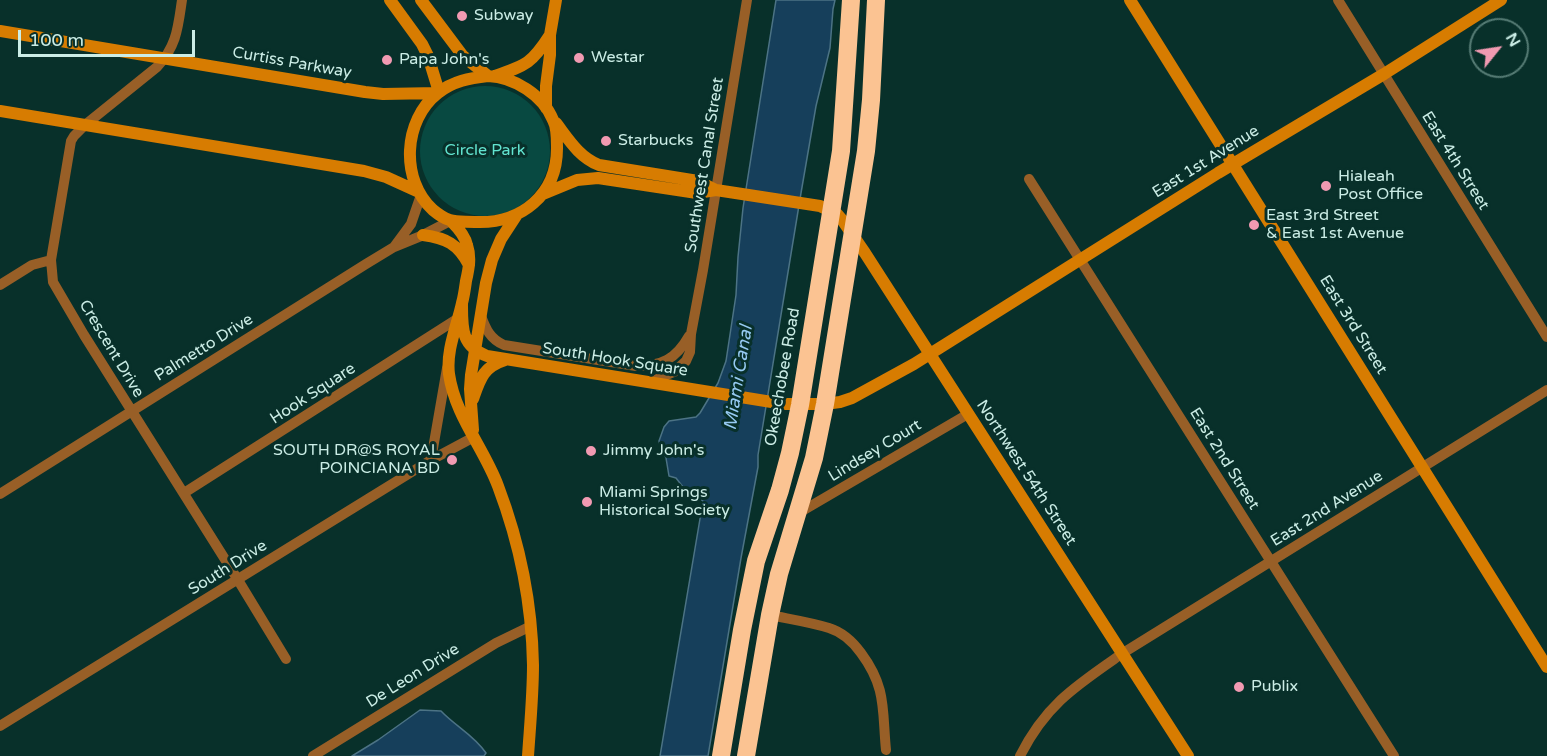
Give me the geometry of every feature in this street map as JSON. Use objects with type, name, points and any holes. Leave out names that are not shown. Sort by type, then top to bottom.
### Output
[{"type":"highway","name":"Okeechobee Road","points":[[721,756],[756,561],[785,472],[800,405],[841,151],[851,0]]},
{"type":"highway","points":[[746,756],[779,574],[814,457],[825,404],[866,151],[876,0]]},
{"type":"main road","points":[[390,0],[422,44],[428,56],[438,93]]},
{"type":"main road","points":[[421,0],[463,56],[491,76],[519,85],[537,98],[573,147],[585,158],[612,168],[698,181],[716,190]]},
{"type":"main road","points":[[546,108],[550,35],[556,0]]},
{"type":"main road","name":"East 3rd Street","points":[[1130,0],[1547,667]]},
{"type":"main road","name":"East 1st Avenue","points":[[825,404],[852,398],[929,354],[1501,0]]},
{"type":"main road","name":"Curtiss Parkway","points":[[0,31],[364,92],[438,93]]},
{"type":"main road","points":[[420,194],[411,162],[411,138],[418,118],[429,100],[463,80],[491,76],[530,62],[550,35]]},
{"type":"main road","points":[[0,111],[364,171],[386,177],[420,194],[465,238],[470,254],[469,265],[448,364],[452,393],[493,473],[508,515],[528,596],[533,692],[528,756]]},
{"type":"main road","points":[[451,222],[495,222],[516,216],[530,207],[543,194],[555,164],[557,136],[554,120]]},
{"type":"main road","points":[[543,194],[567,183],[586,178],[597,178],[697,193],[716,190],[745,194],[820,206],[832,211]]},
{"type":"main road","name":"Northwest 54th Street","points":[[832,211],[843,220],[853,235],[1188,756]]},
{"type":"main road","points":[[474,437],[470,382],[481,316],[492,260],[501,238],[516,216]]},
{"type":"main road","points":[[423,235],[446,240],[454,245],[469,265]]},
{"type":"main road","points":[[462,304],[463,333],[475,349]]},
{"type":"main road","name":"South Hook Square","points":[[475,349],[487,356],[505,360],[694,388],[770,402],[800,405],[825,404]]},
{"type":"main road","points":[[470,405],[483,373],[489,367],[505,360]]},
{"type":"street","points":[[165,58],[173,47],[182,0]]},
{"type":"street","name":"Southwest Canal Street","points":[[650,383],[680,367],[690,352],[691,334],[747,0]]},
{"type":"street","name":"East 4th Street","points":[[1338,0],[1547,337]]},
{"type":"street","name":"Crescent Drive","points":[[165,58],[85,125],[71,141],[51,260],[53,282],[131,412],[184,493],[286,659]]},
{"type":"street","name":"East 2nd Street","points":[[1029,179],[1394,756]]},
{"type":"street","name":"Palmetto Drive","points":[[394,247],[411,224],[420,194]]},
{"type":"street","name":"Palmetto Drive","points":[[0,494],[394,247],[451,222]]},
{"type":"street","points":[[0,285],[32,265],[51,260]]},
{"type":"street","name":"South Hook Square","points":[[481,316],[489,333],[498,343],[636,366],[659,364]]},
{"type":"street","name":"Hook Square","points":[[184,493],[457,319]]},
{"type":"street","name":"Southwest Canal Street","points":[[659,364],[683,348],[691,334]]},
{"type":"street","points":[[561,369],[564,354]]},
{"type":"street","points":[[431,460],[448,364]]},
{"type":"street","name":"East 2nd Avenue","points":[[1020,756],[1036,729],[1075,686],[1123,653],[1547,390]]},
{"type":"street","name":"Lindsey Court","points":[[797,514],[968,414]]},
{"type":"street","name":"South Drive","points":[[0,726],[431,460],[474,437]]},
{"type":"street","points":[[770,615],[831,629],[843,635],[860,651],[874,673],[879,686],[884,709],[886,750]]},
{"type":"street","name":"De Leon Drive","points":[[313,756],[496,642],[531,626]]},
{"type":"green space","name":"Circle Park","points":[[485,86],[510,91],[531,105],[545,126],[550,151],[545,176],[531,197],[510,211],[485,216],[460,211],[439,197],[425,176],[420,151],[425,126],[439,105],[460,91]]},
{"type":"water","name":"Miami Canal","points":[[776,0],[835,0],[830,48],[816,106],[801,193],[758,455],[758,467],[708,756],[660,756],[703,501],[683,487],[676,478],[669,476],[666,458],[659,441],[669,421],[696,417],[700,413],[718,383],[726,361],[736,295],[743,208]]},
{"type":"water","points":[[420,710],[441,711],[476,741],[486,753],[484,756],[352,756],[378,740]]},
{"type":"place","name":"Subway","points":[[462,16]]},
{"type":"place","name":"Westar","points":[[579,58]]},
{"type":"place","name":"Papa John's","points":[[387,60]]},
{"type":"place","name":"Starbucks","points":[[606,141]]},
{"type":"place","name":"Hialeah Post Office","points":[[1326,186]]},
{"type":"place","name":"East 3rd Street & East 1st Avenue","points":[[1254,225]]},
{"type":"place","name":"Jimmy John's","points":[[591,451]]},
{"type":"place","name":"SOUTH DR@S ROYAL POINCIANA BD","points":[[452,460]]},
{"type":"place","name":"Miami Springs Historical Society","points":[[587,502]]},
{"type":"place","name":"Publix","points":[[1239,687]]}]
